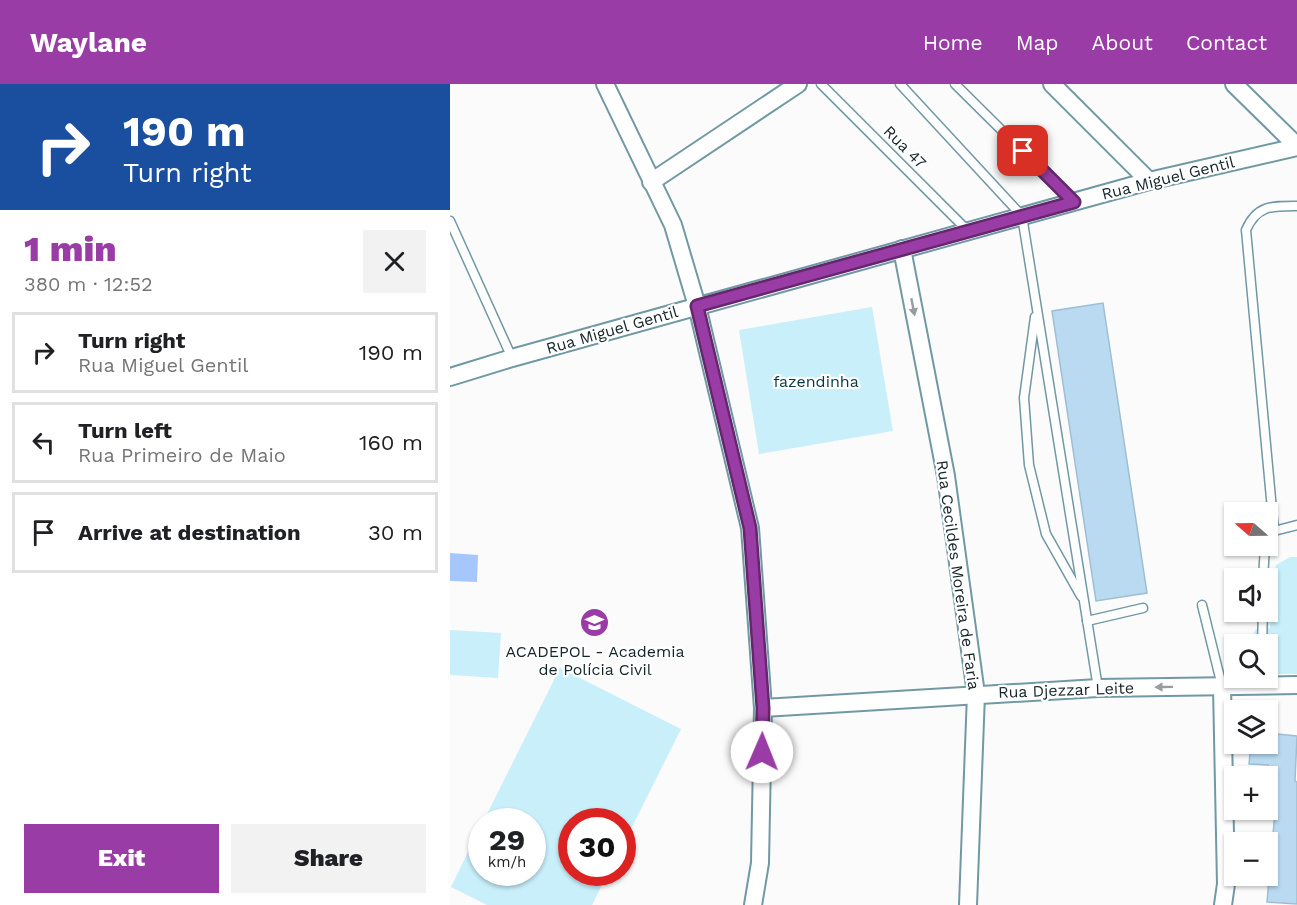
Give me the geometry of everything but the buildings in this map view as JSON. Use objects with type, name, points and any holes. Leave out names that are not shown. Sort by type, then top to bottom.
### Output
[{"type":"street","points":[[605,84],[673,225],[697,306],[750,528],[763,708],[760,863],[753,905]]},
{"type":"street","points":[[651,182],[798,84]]},
{"type":"street","points":[[1052,84],[1149,181]]},
{"type":"street","points":[[1234,84],[1297,147]]},
{"type":"street","name":"Rua Miguel Gentil","points":[[450,377],[1149,181],[1297,147]]},
{"type":"street","name":"Rua Cecildes Moreira de Faria","points":[[902,249],[946,476],[976,694],[968,905]]},
{"type":"street","name":"Rua Djezzar Leite","points":[[1278,683],[1297,685]]},
{"type":"street","points":[[1222,686],[1226,884],[1223,905]]},
{"type":"street","name":"Rua Djezzar Leite","points":[[763,708],[1098,688],[1222,686]]},
{"type":"lane","name":"Rua 47","points":[[821,84],[968,231]]},
{"type":"lane","points":[[900,84],[1022,216],[1098,688]]},
{"type":"lane","points":[[955,84],[1074,202]]},
{"type":"lane","points":[[1272,502],[1246,231],[1251,217],[1261,209],[1297,206]]},
{"type":"lane","points":[[450,221],[512,358]]},
{"type":"lane","points":[[1036,306],[1024,398],[1029,465],[1046,534],[1084,601]]},
{"type":"lane","points":[[1278,530],[1297,525]]},
{"type":"lane","points":[[1202,605],[1222,686]]},
{"type":"lane","points":[[1087,621],[1143,608]]},
{"type":"green space","name":"fazendinha","points":[[872,307],[893,431],[759,454],[739,330]]},
{"type":"green space","points":[[1290,557],[1297,557],[1297,674],[1278,674],[1278,634],[1253,634],[1256,629],[1270,628],[1270,622],[1278,622],[1278,568],[1275,568],[1276,565]]},
{"type":"green space","points":[[450,630],[501,633],[498,678],[450,675]]},
{"type":"green space","points":[[560,668],[681,729],[636,819],[636,808],[558,808],[558,886],[602,886],[592,905],[487,905],[451,887],[468,852],[468,886],[546,886],[546,808],[490,808]]},
{"type":"water","points":[[450,553],[478,555],[477,582],[450,581]]},
{"type":"place","name":"ACADEPOL - Academia de Polícia Civil","points":[[595,623]]},
{"type":"route","points":[[762,752],[763,708],[750,528],[697,306],[1074,202],[1023,151]]}]
